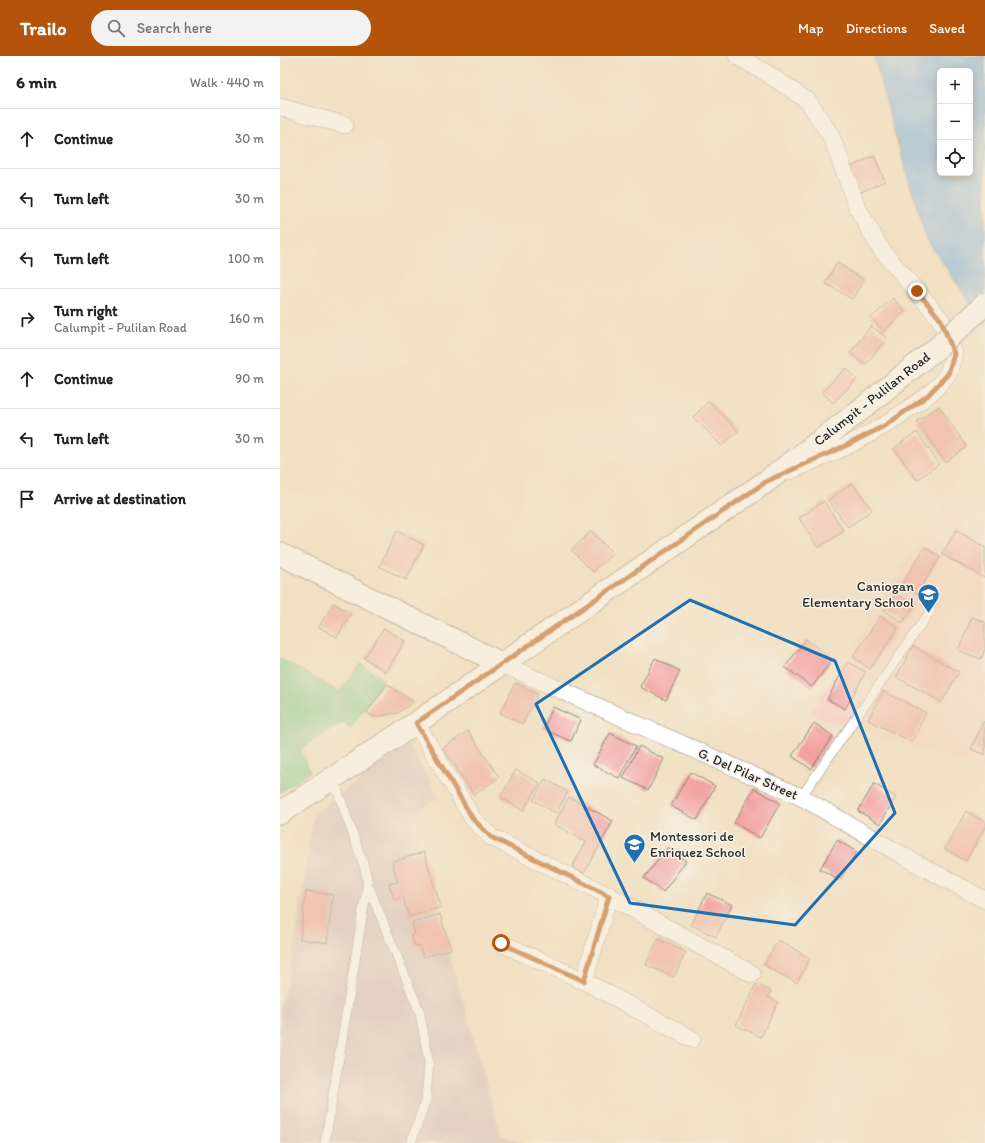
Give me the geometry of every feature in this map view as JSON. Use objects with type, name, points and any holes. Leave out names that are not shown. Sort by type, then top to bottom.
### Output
[{"type":"main road","name":"Calumpit - Pulilan Road","points":[[280,813],[416,723],[767,481],[860,410],[937,348],[985,304]]},
{"type":"main road","points":[[280,554],[502,664]]},
{"type":"street","points":[[737,56],[768,74],[808,101],[830,136],[858,208],[880,248],[941,320],[954,354],[948,374],[937,387],[927,396],[886,425],[845,446],[767,481]]},
{"type":"street","points":[[280,107],[344,125]]},
{"type":"street","name":"G. Del Pilar Street","points":[[502,664],[801,797],[914,862],[985,900]]},
{"type":"street","points":[[416,723],[473,819],[491,837],[609,896],[752,974]]},
{"type":"street","points":[[584,981],[609,896]]},
{"type":"street","points":[[501,943],[584,981],[692,1038]]},
{"type":"lane","points":[[801,797],[931,610]]},
{"type":"lane","points":[[333,778],[365,869],[368,885],[420,1013],[429,1063],[426,1099],[411,1143]]},
{"type":"lane","points":[[325,1143],[368,885]]},
{"type":"highlighted area","points":[[690,600],[835,661],[895,813],[795,925],[630,903],[536,704]]},
{"type":"shaded area","name":"Caniogan Elementary School","points":[[944,502],[985,523],[985,771],[949,758],[810,714]]},
{"type":"shaded area","points":[[408,744],[439,797],[410,815],[501,1135],[524,1143],[280,1143],[280,1010],[293,954],[314,813]]},
{"type":"green space","points":[[280,658],[339,692],[360,664],[384,679],[350,729],[344,722],[300,749],[310,772],[280,792]]},
{"type":"water","points":[[874,56],[985,56],[985,324],[927,240],[894,131]]},
{"type":"building","points":[[874,156],[885,181],[859,193],[848,168]]},
{"type":"building","points":[[837,263],[864,280],[852,299],[825,283]]},
{"type":"building","points":[[893,298],[905,311],[884,331],[871,318]]},
{"type":"building","points":[[871,326],[887,338],[865,365],[850,353]]},
{"type":"building","points":[[846,368],[857,379],[833,403],[822,392]]},
{"type":"building","points":[[709,401],[738,431],[722,446],[693,417]]},
{"type":"building","points":[[939,406],[967,447],[945,462],[917,421]]},
{"type":"building","points":[[917,432],[939,464],[917,480],[894,448]]},
{"type":"building","points":[[852,483],[872,510],[848,527],[828,500]]},
{"type":"building","points":[[824,501],[844,531],[818,548],[799,518]]},
{"type":"building","points":[[956,530],[985,547],[984,578],[942,554]]},
{"type":"building","points":[[397,531],[424,545],[406,580],[379,566]]},
{"type":"building","points":[[591,531],[613,553],[593,572],[571,550]]},
{"type":"building","points":[[925,547],[940,557],[917,594],[902,584]]},
{"type":"building","points":[[896,593],[914,606],[902,623],[884,610]]},
{"type":"building","points":[[333,603],[351,613],[337,637],[319,627]]},
{"type":"building","points":[[880,616],[898,628],[870,669],[853,657]]},
{"type":"building","points":[[972,617],[985,622],[985,649],[981,659],[958,650]]},
{"type":"building","points":[[384,628],[405,641],[386,672],[364,658]]},
{"type":"building","points":[[806,639],[832,660],[812,687],[785,667]]},
{"type":"building","points":[[913,646],[959,672],[942,702],[896,677]]},
{"type":"building","points":[[655,658],[680,671],[666,700],[640,687]]},
{"type":"building","points":[[848,662],[866,672],[845,709],[827,699]]},
{"type":"building","points":[[515,683],[538,694],[523,724],[500,713]]},
{"type":"building","points":[[387,684],[413,702],[398,713],[373,717],[367,712]]},
{"type":"building","points":[[883,691],[926,713],[912,742],[868,720]]},
{"type":"building","points":[[553,707],[581,720],[571,741],[543,729]]},
{"type":"building","points":[[984,721],[985,722],[985,755],[971,749]]},
{"type":"building","points":[[814,723],[833,736],[811,769],[792,756]]},
{"type":"building","points":[[468,731],[499,777],[474,795],[443,748]]},
{"type":"building","points":[[610,733],[636,746],[619,778],[593,765]]},
{"type":"building","points":[[639,746],[664,759],[648,790],[623,778]]},
{"type":"building","points":[[516,770],[540,783],[523,811],[500,797]]},
{"type":"building","points":[[690,772],[715,786],[697,820],[671,806]]},
{"type":"building","points":[[545,779],[568,792],[556,813],[533,800]]},
{"type":"building","points":[[874,784],[896,797],[880,824],[858,811]]},
{"type":"building","points":[[754,788],[780,803],[760,838],[734,823]]},
{"type":"building","points":[[569,797],[613,821],[584,873],[572,867],[586,842],[554,824]]},
{"type":"building","points":[[966,811],[985,822],[985,827],[966,861],[945,849]]},
{"type":"building","points":[[837,840],[857,852],[840,880],[820,869]]},
{"type":"building","points":[[668,847],[686,861],[663,892],[644,878]]},
{"type":"building","points":[[424,852],[441,907],[409,917],[403,897],[394,900],[389,884],[398,882],[392,862]]},
{"type":"building","points":[[306,891],[333,895],[327,943],[300,939]]},
{"type":"building","points":[[707,893],[732,905],[716,937],[691,925]]},
{"type":"building","points":[[440,914],[451,949],[423,957],[419,945],[415,946],[411,935],[415,934],[412,923]]},
{"type":"building","points":[[658,939],[686,952],[674,977],[646,965]]},
{"type":"building","points":[[778,940],[810,958],[797,983],[764,965]]},
{"type":"building","points":[[756,984],[771,991],[768,997],[778,1002],[761,1037],[736,1025]]},
{"type":"place","name":"Caniogan Elementary School","points":[[929,614]]},
{"type":"place","name":"Montessori de Enriquez School","points":[[635,864]]},
{"type":"route","points":[[501,943],[584,981],[609,896],[491,837],[473,819],[416,723],[767,481],[845,446],[886,425],[927,396],[948,374],[954,354],[941,320],[917,291]]}]
